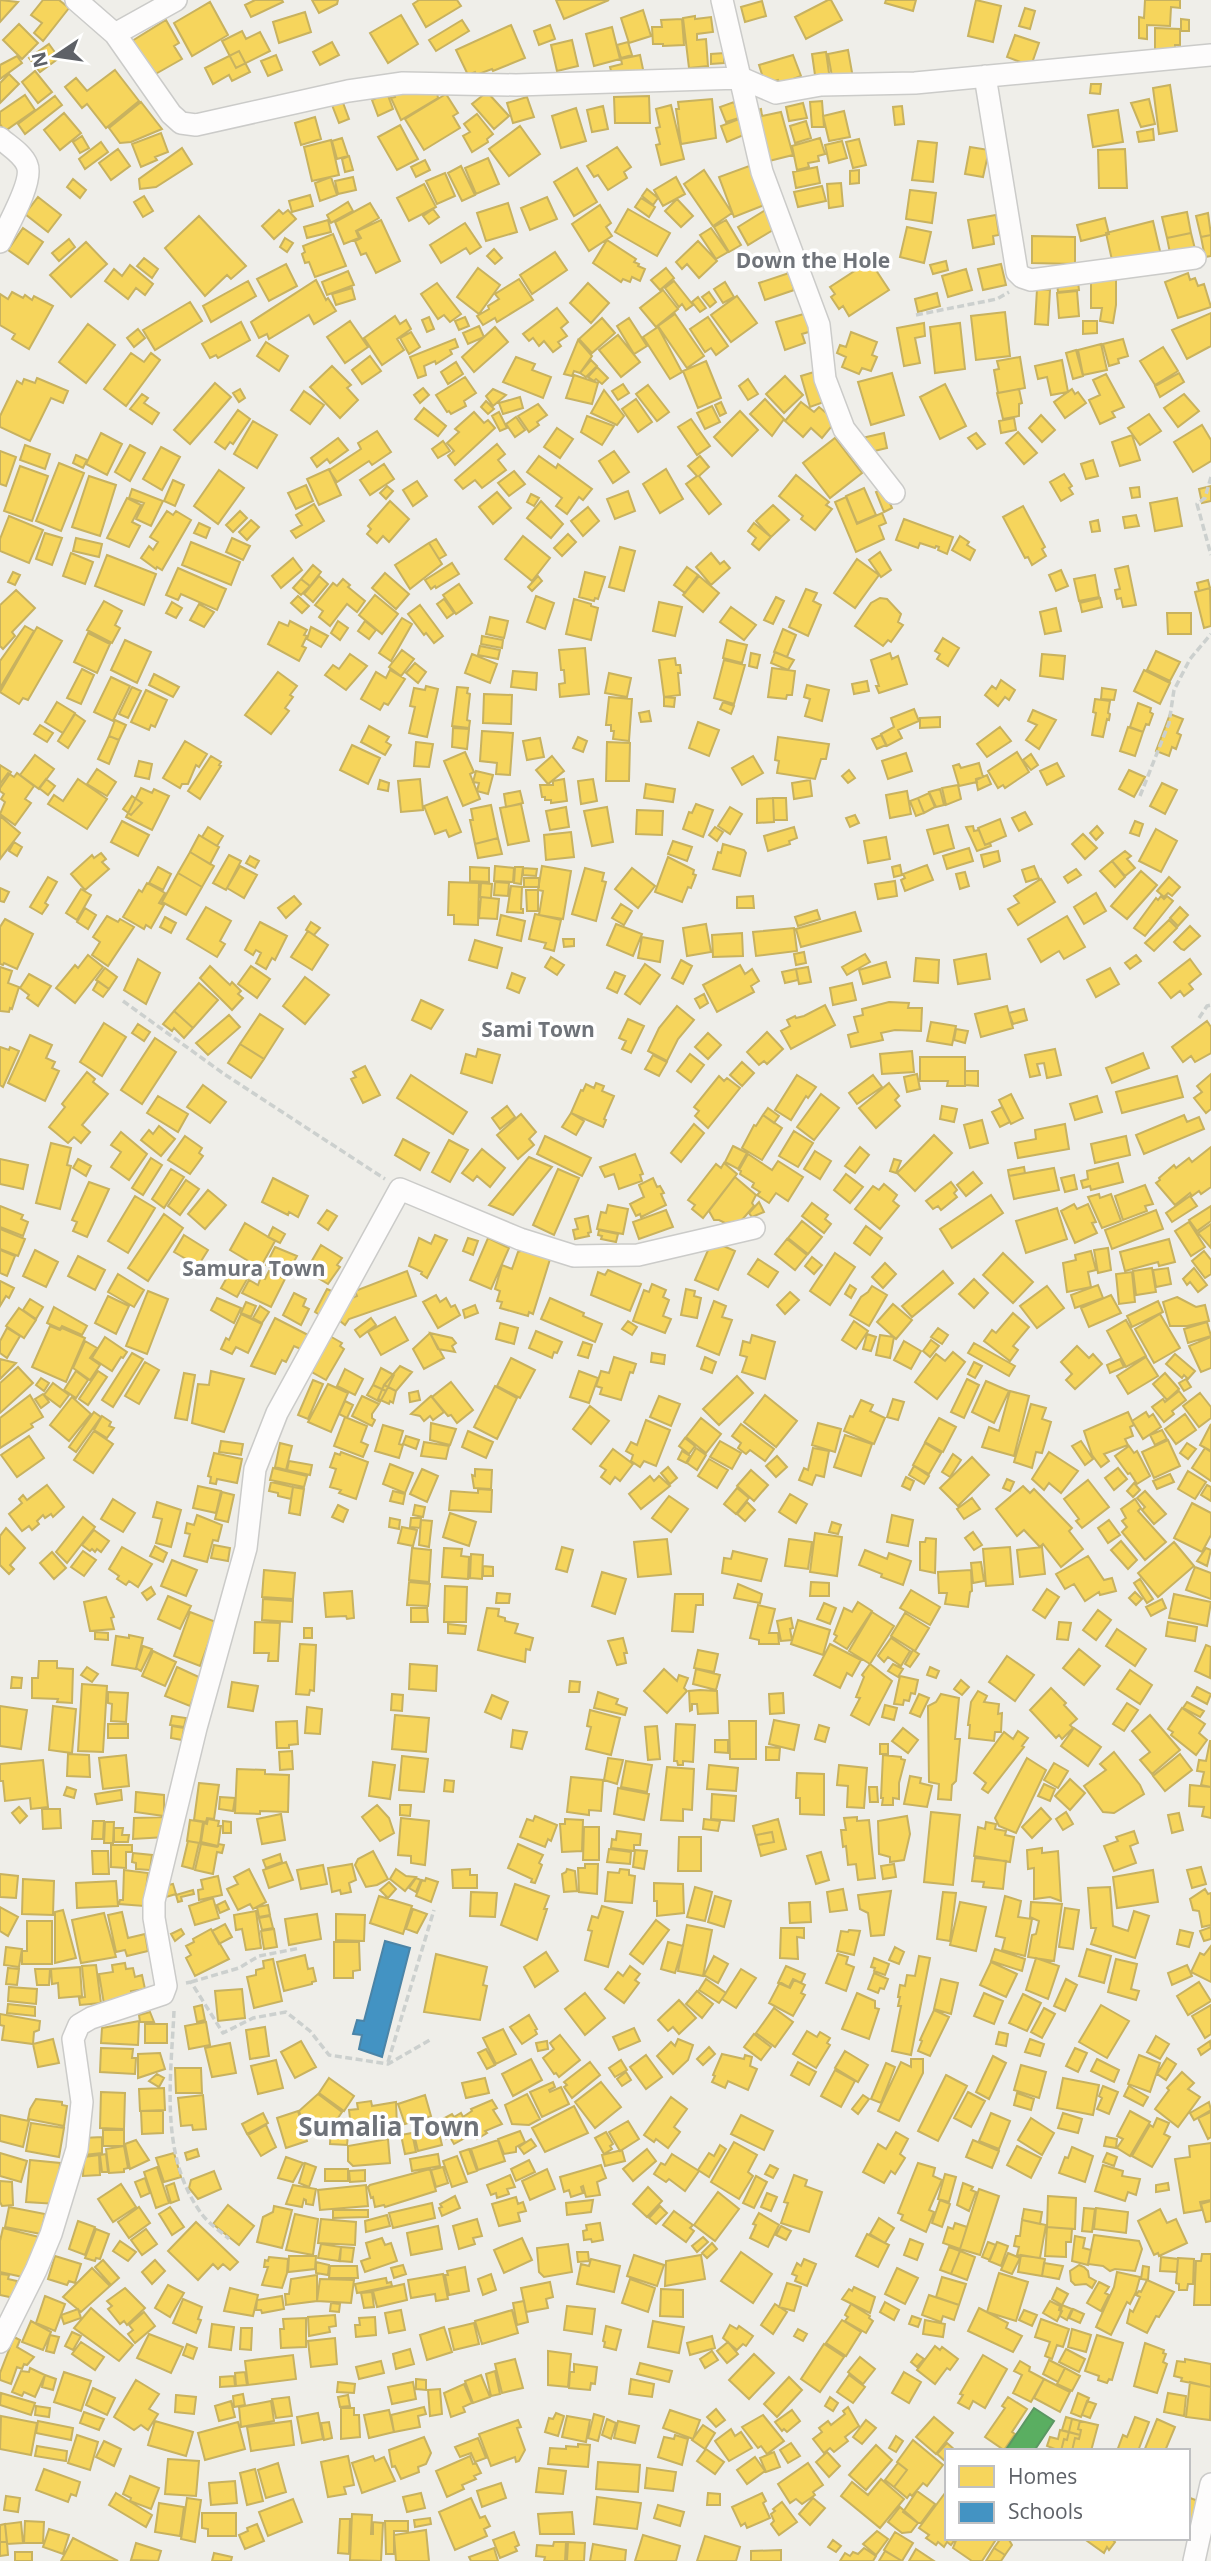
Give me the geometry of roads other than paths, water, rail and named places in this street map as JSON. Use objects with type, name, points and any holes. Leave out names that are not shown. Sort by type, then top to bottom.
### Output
[{"type":"street","points":[[76,0],[115,34],[171,114],[181,123],[196,125],[348,91],[403,83],[516,85],[741,78],[776,93],[821,85],[915,83],[1211,55]]},
{"type":"street","points":[[115,34],[176,0]]},
{"type":"street","points":[[722,0],[762,172],[819,325],[825,379],[844,429],[894,493]]},
{"type":"street","points":[[985,76],[1017,272],[1031,280],[1195,258]]},
{"type":"street","points":[[0,138],[28,167],[28,178],[23,192],[0,242]]},
{"type":"street","points":[[0,2342],[51,2234],[77,2148],[82,2102],[73,2039],[79,2025],[164,1990],[154,1901],[196,1728],[246,1548],[255,1469],[277,1413],[400,1189],[520,1239],[574,1256],[638,1255],[754,1228]]},
{"type":"street","points":[[1194,2561],[1211,2484]]},
{"type":"district","name":"Down the Hole","points":[[813,260]]},
{"type":"district","name":"Sami Town","points":[[538,1029]]},
{"type":"district","name":"Samura Town","points":[[254,1268]]},
{"type":"district","name":"Sumalia Town","points":[[389,2126]]}]
